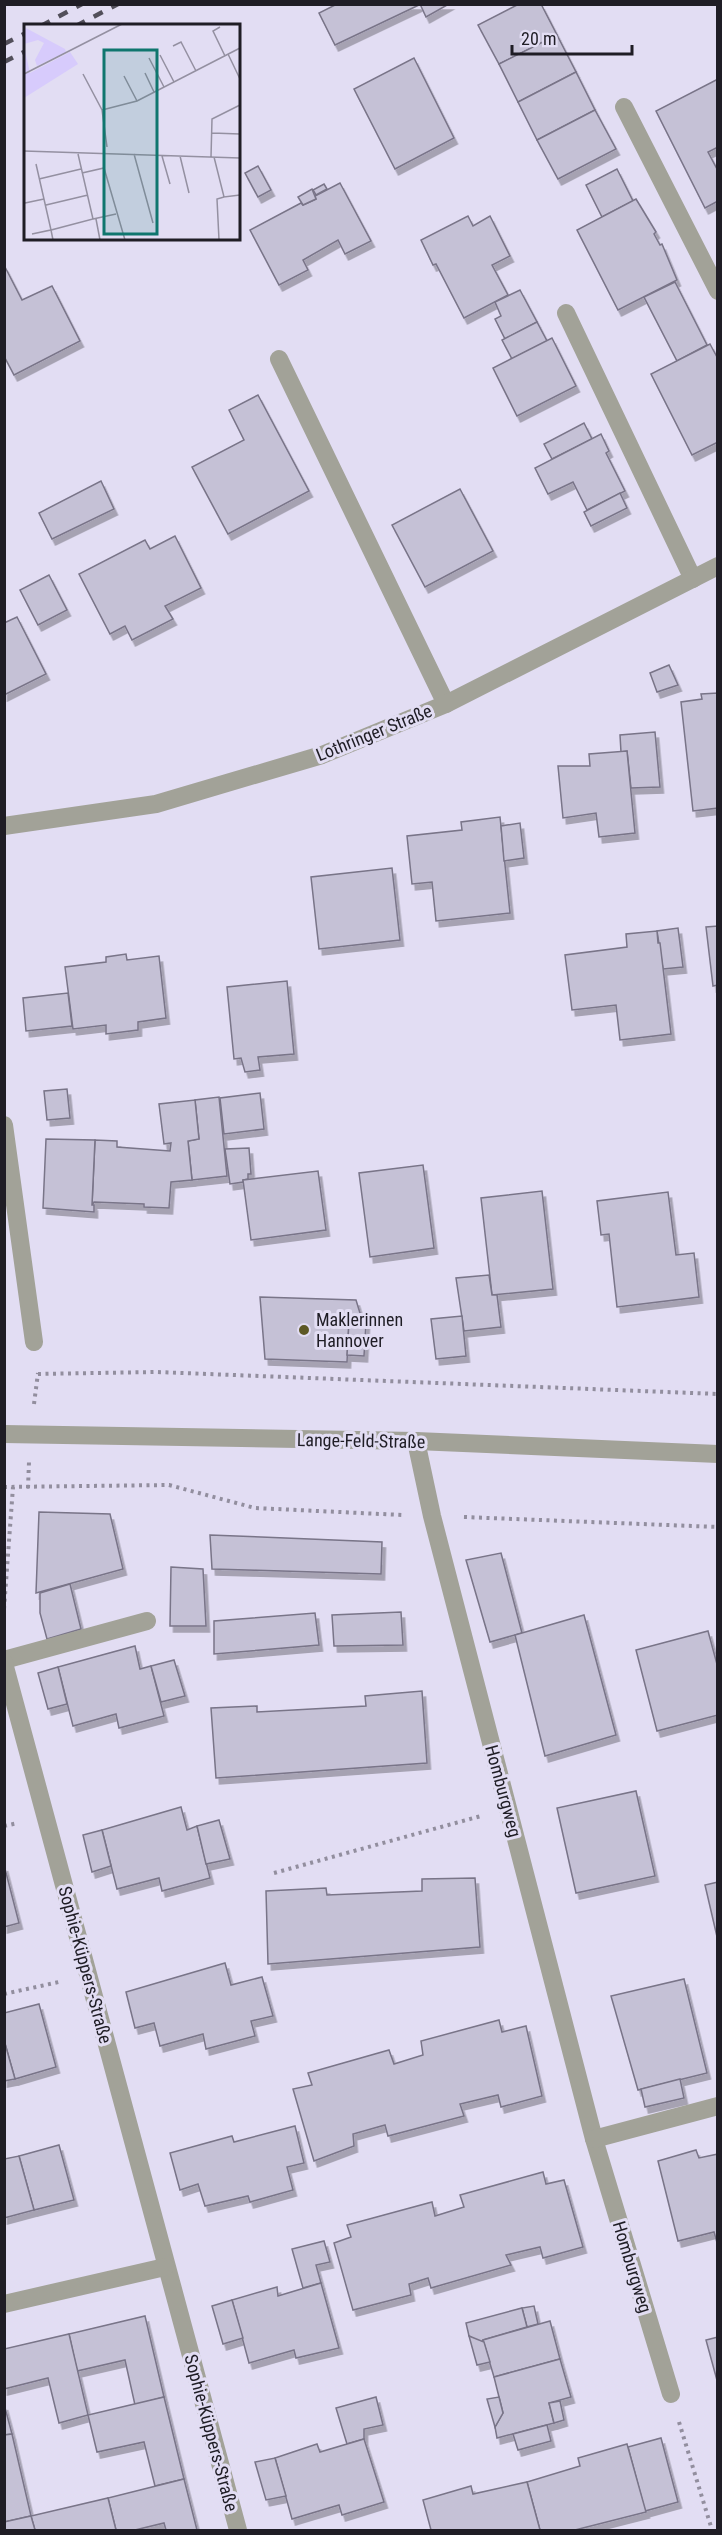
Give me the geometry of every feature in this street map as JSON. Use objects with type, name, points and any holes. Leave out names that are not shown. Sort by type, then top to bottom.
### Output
[{"type":"street","points":[[624,107],[717,291]]},
{"type":"street","points":[[566,313],[693,579]]},
{"type":"street","points":[[279,359],[446,704]]},
{"type":"street","name":"Lothringer Straße","points":[[4,826],[156,804],[322,755],[446,704],[717,566]]},
{"type":"street","points":[[4,1125],[34,1342]]},
{"type":"street","name":"Lange-Feld-Straße","points":[[4,1434],[416,1441],[717,1454]]},
{"type":"street","name":"Homburgweg","points":[[416,1441],[432,1516],[594,2139],[670,2394]]},
{"type":"street","points":[[4,1661],[147,1621]]},
{"type":"street","name":"Sophie-Küppers-Straße","points":[[4,1661],[165,2266],[238,2530]]},
{"type":"street","points":[[594,2139],[717,2106]]},
{"type":"street","points":[[4,2304],[165,2266]]},
{"type":"path","points":[[39,1374],[157,1372],[717,1394]]},
{"type":"path","points":[[4,1487],[169,1485],[255,1508],[717,1527]]},
{"type":"path","points":[[4,1609],[13,1487]]},
{"type":"path","points":[[274,1873],[507,1809]]},
{"type":"path","points":[[4,1994],[88,1976]]},
{"type":"path","points":[[670,2394],[712,2530]]},
{"type":"building","points":[[337,4],[419,5],[335,45],[319,13]]},
{"type":"building","points":[[420,4],[449,4],[426,17]]},
{"type":"building","points":[[519,4],[541,4],[557,35],[499,64],[478,25]]},
{"type":"building","points":[[557,35],[576,72],[518,102],[499,64]]},
{"type":"building","points":[[414,58],[454,138],[395,169],[354,89]]},
{"type":"building","points":[[576,72],[595,110],[537,140],[518,102]]},
{"type":"building","points":[[718,79],[718,147],[708,152],[718,171],[718,201],[705,208],[656,111]]},
{"type":"building","points":[[595,110],[616,149],[558,179],[537,140]]},
{"type":"building","points":[[258,166],[271,190],[258,197],[245,173]]},
{"type":"building","points":[[617,169],[633,201],[602,217],[586,185]]},
{"type":"building","points":[[340,183],[371,241],[345,254],[338,240],[303,260],[308,270],[279,285],[250,230],[301,203],[303,205],[316,199],[315,196]]},
{"type":"building","points":[[324,184],[327,189],[316,195],[313,190]]},
{"type":"building","points":[[312,189],[316,199],[303,205],[298,197]]},
{"type":"building","points":[[636,199],[656,232],[654,234],[660,245],[662,244],[677,280],[618,310],[577,230]]},
{"type":"building","points":[[468,216],[473,226],[490,216],[510,256],[492,265],[508,295],[464,318],[421,240]]},
{"type":"building","points":[[4,265],[22,300],[52,286],[80,341],[14,375],[4,356]]},
{"type":"building","points":[[675,282],[707,345],[677,361],[644,297]]},
{"type":"building","points":[[520,290],[537,322],[505,339],[495,319],[501,316],[495,302]]},
{"type":"building","points":[[537,322],[547,341],[512,359],[502,340]]},
{"type":"building","points":[[552,338],[576,386],[517,416],[493,368]]},
{"type":"building","points":[[710,344],[718,359],[718,442],[692,455],[651,374]]},
{"type":"building","points":[[258,395],[309,491],[228,534],[192,467],[244,440],[229,410]]},
{"type":"building","points":[[584,423],[592,439],[552,459],[544,444]]},
{"type":"building","points":[[601,434],[609,451],[606,453],[625,491],[587,510],[573,482],[548,494],[535,468]]},
{"type":"building","points":[[101,481],[114,509],[52,539],[39,513]]},
{"type":"building","points":[[460,489],[493,551],[425,587],[392,525]]},
{"type":"building","points":[[620,493],[627,508],[591,526],[584,512]]},
{"type":"building","points":[[175,536],[201,588],[165,606],[173,619],[132,640],[125,626],[110,634],[79,574],[145,540],[150,549]]},
{"type":"building","points":[[49,575],[67,610],[38,625],[20,590]]},
{"type":"building","points":[[17,617],[46,674],[4,695],[4,623]]},
{"type":"building","points":[[669,665],[678,685],[657,692],[650,673]]},
{"type":"building","points":[[718,693],[718,808],[693,811],[681,702],[702,699],[701,694]]},
{"type":"building","points":[[655,732],[660,787],[631,788],[627,751],[621,752],[620,735]]},
{"type":"building","points":[[627,751],[635,833],[599,837],[596,813],[563,818],[558,766],[590,766],[589,754]]},
{"type":"building","points":[[500,817],[510,913],[436,921],[432,882],[412,884],[407,836],[462,830],[461,822]]},
{"type":"building","points":[[520,823],[524,858],[504,861],[501,826]]},
{"type":"building","points":[[392,868],[400,940],[319,949],[311,877]]},
{"type":"building","points":[[718,926],[718,985],[713,986],[706,927]]},
{"type":"building","points":[[678,928],[683,967],[663,969],[657,931]]},
{"type":"building","points":[[657,931],[671,1034],[620,1040],[616,1005],[572,1010],[565,955],[627,947],[626,934]]},
{"type":"building","points":[[126,954],[127,960],[159,956],[166,1018],[138,1022],[138,1030],[106,1034],[106,1025],[73,1029],[65,967],[106,962],[106,957]]},
{"type":"building","points":[[287,981],[294,1054],[258,1057],[260,1070],[245,1072],[241,1058],[234,1059],[227,987]]},
{"type":"building","points":[[68,993],[72,1026],[26,1031],[23,998]]},
{"type":"building","points":[[67,1089],[70,1118],[47,1120],[44,1091]]},
{"type":"building","points":[[260,1093],[264,1129],[224,1134],[220,1098]]},
{"type":"building","points":[[219,1097],[227,1176],[192,1180],[188,1141],[199,1139],[195,1100]]},
{"type":"building","points":[[195,1100],[199,1139],[188,1141],[192,1180],[171,1182],[169,1208],[144,1207],[144,1204],[94,1202],[92,1205],[95,1140],[117,1141],[117,1147],[170,1151],[171,1143],[164,1144],[159,1104]]},
{"type":"building","points":[[46,1139],[95,1140],[92,1205],[94,1205],[94,1212],[43,1208]]},
{"type":"building","points":[[249,1148],[251,1174],[248,1174],[248,1179],[243,1182],[230,1184],[225,1149]]},
{"type":"building","points":[[423,1165],[434,1248],[370,1257],[359,1173]]},
{"type":"building","points":[[318,1171],[326,1230],[251,1240],[243,1180]]},
{"type":"building","points":[[542,1191],[553,1289],[492,1295],[481,1198]]},
{"type":"building","points":[[668,1192],[676,1255],[694,1253],[699,1297],[617,1307],[609,1234],[601,1235],[597,1201]]},
{"type":"building","points":[[489,1275],[492,1295],[497,1295],[501,1327],[464,1331],[456,1278]]},
{"type":"building","points":[[260,1297],[356,1300],[363,1323],[349,1322],[347,1362],[265,1359]]},
{"type":"building","points":[[462,1316],[466,1356],[436,1359],[431,1319]]},
{"type":"building","points":[[349,1322],[366,1323],[364,1356],[347,1355]]},
{"type":"building","points":[[39,1512],[110,1514],[123,1569],[36,1593]]},
{"type":"building","points":[[210,1535],[382,1542],[381,1574],[212,1569]]},
{"type":"building","points":[[501,1553],[522,1633],[490,1642],[466,1560]]},
{"type":"building","points":[[171,1567],[203,1569],[206,1626],[170,1626]]},
{"type":"building","points":[[70,1584],[81,1629],[47,1639],[40,1613],[40,1593]]},
{"type":"building","points":[[401,1612],[403,1645],[334,1646],[332,1615]]},
{"type":"building","points":[[315,1613],[319,1645],[214,1654],[214,1621]]},
{"type":"building","points":[[584,1615],[616,1735],[545,1756],[515,1635]]},
{"type":"building","points":[[708,1631],[718,1668],[718,1715],[657,1731],[636,1650]]},
{"type":"building","points":[[135,1646],[140,1669],[151,1666],[164,1716],[119,1728],[116,1714],[73,1726],[58,1667]]},
{"type":"building","points":[[174,1660],[185,1696],[161,1702],[151,1666]]},
{"type":"building","points":[[58,1667],[67,1704],[48,1709],[38,1673]]},
{"type":"building","points":[[422,1691],[427,1763],[216,1778],[211,1708],[257,1706],[257,1712],[366,1706],[365,1696]]},
{"type":"building","points":[[636,1791],[655,1876],[576,1893],[557,1808]]},
{"type":"building","points":[[181,1807],[187,1830],[197,1826],[210,1878],[162,1891],[159,1878],[117,1889],[102,1830]]},
{"type":"building","points":[[219,1820],[230,1859],[206,1864],[197,1826]]},
{"type":"building","points":[[102,1830],[111,1866],[92,1872],[83,1835]]},
{"type":"building","points":[[4,1865],[19,1923],[4,1927]]},
{"type":"building","points":[[475,1878],[480,1947],[268,1964],[266,1891],[326,1888],[327,1895],[422,1891],[422,1879]]},
{"type":"building","points":[[718,1882],[718,1941],[705,1885]]},
{"type":"building","points":[[225,1963],[231,1985],[262,1977],[273,2016],[251,2021],[255,2036],[206,2049],[203,2034],[160,2046],[154,2023],[135,2028],[126,1992]]},
{"type":"building","points":[[684,1979],[707,2073],[638,2090],[611,1996]]},
{"type":"building","points":[[39,2004],[56,2067],[15,2079],[4,2040],[4,2013]]},
{"type":"building","points":[[499,2020],[502,2032],[526,2026],[542,2096],[501,2107],[498,2095],[460,2104],[464,2116],[388,2136],[385,2125],[353,2134],[354,2146],[314,2161],[293,2089],[312,2085],[308,2073],[389,2050],[394,2064],[423,2055],[421,2041]]},
{"type":"building","points":[[4,2040],[15,2079],[4,2081]]},
{"type":"building","points":[[680,2079],[684,2098],[645,2107],[641,2089]]},
{"type":"building","points":[[295,2126],[304,2163],[287,2167],[293,2190],[250,2202],[248,2196],[205,2206],[198,2184],[180,2190],[170,2153],[232,2136],[234,2142]]},
{"type":"building","points":[[59,2145],[74,2200],[34,2210],[19,2156]]},
{"type":"building","points":[[696,2150],[699,2158],[718,2154],[718,2246],[714,2232],[678,2241],[658,2161]]},
{"type":"building","points":[[19,2156],[34,2210],[4,2218],[4,2159]]},
{"type":"building","points":[[543,2172],[546,2184],[564,2180],[583,2247],[543,2258],[540,2247],[506,2255],[511,2265],[431,2288],[428,2278],[409,2284],[411,2295],[353,2310],[334,2243],[351,2237],[347,2225],[432,2202],[435,2216],[464,2207],[460,2195]]},
{"type":"building","points":[[324,2241],[330,2262],[316,2265],[321,2283],[303,2288],[292,2249]]},
{"type":"building","points":[[321,2283],[339,2348],[296,2358],[294,2350],[249,2363],[232,2300],[277,2287],[278,2296]]},
{"type":"building","points":[[232,2300],[243,2338],[223,2344],[212,2306]]},
{"type":"building","points":[[534,2306],[538,2324],[527,2327],[522,2308]]},
{"type":"building","points":[[522,2308],[527,2327],[483,2340],[481,2343],[469,2336],[466,2323]]},
{"type":"building","points":[[145,2316],[164,2397],[135,2405],[125,2360],[77,2371],[69,2334]]},
{"type":"building","points":[[550,2321],[560,2359],[494,2377],[483,2340]]},
{"type":"building","points":[[69,2334],[88,2415],[59,2423],[48,2378],[4,2389],[4,2349]]},
{"type":"building","points":[[469,2336],[484,2342],[490,2362],[477,2365]]},
{"type":"building","points":[[718,2337],[718,2384],[706,2340]]},
{"type":"building","points":[[560,2359],[571,2397],[549,2403],[554,2423],[497,2438],[495,2427],[503,2413],[494,2377]]},
{"type":"building","points":[[164,2397],[184,2479],[155,2486],[144,2442],[97,2452],[88,2415]]},
{"type":"building","points":[[376,2397],[383,2425],[364,2429],[364,2439],[347,2444],[336,2408]]},
{"type":"building","points":[[499,2397],[503,2413],[495,2427],[487,2399]]},
{"type":"building","points":[[560,2401],[564,2420],[554,2423],[549,2403]]},
{"type":"building","points":[[4,2404],[12,2434],[4,2435]]},
{"type":"building","points":[[547,2425],[551,2441],[518,2450],[513,2434]]},
{"type":"building","points":[[12,2434],[31,2516],[4,2522],[4,2435]]},
{"type":"building","points":[[661,2438],[678,2502],[645,2511],[628,2447]]},
{"type":"building","points":[[364,2439],[384,2502],[342,2515],[339,2505],[292,2519],[275,2458],[317,2444],[320,2452]]},
{"type":"building","points":[[627,2444],[646,2512],[575,2530],[540,2530],[527,2482],[580,2466],[578,2458]]},
{"type":"building","points":[[275,2458],[286,2496],[266,2500],[255,2462]]},
{"type":"building","points":[[184,2479],[197,2530],[166,2530],[164,2523],[135,2530],[116,2530],[108,2498]]},
{"type":"building","points":[[527,2482],[540,2530],[431,2530],[423,2500],[471,2486],[473,2494]]},
{"type":"building","points":[[108,2498],[116,2530],[35,2530],[31,2516]]},
{"type":"building","points":[[31,2516],[35,2530],[4,2530],[4,2522]]},
{"type":"railway","points":[[45,24],[82,4]]},
{"type":"railway","points":[[80,24],[118,4]]},
{"type":"railway","points":[[4,44],[24,34]]},
{"type":"railway","points":[[4,62],[24,52]]},
{"type":"place","name":"Maklerinnen Hannover","points":[[304,1330]]}]
